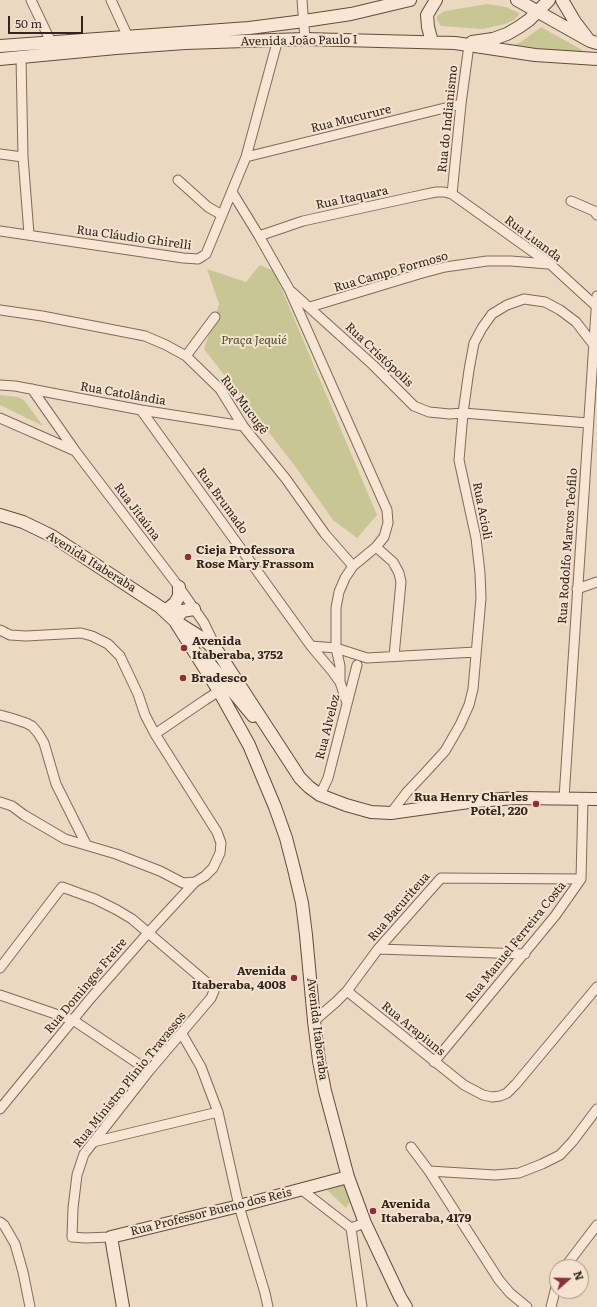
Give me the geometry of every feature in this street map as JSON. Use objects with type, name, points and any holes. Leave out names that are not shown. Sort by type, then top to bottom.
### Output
[{"type":"main road","name":"Avenida João Paulo I","points":[[0,46],[249,28],[351,14],[410,0]]},
{"type":"main road","points":[[432,42],[428,27],[428,15],[436,0]]},
{"type":"main road","points":[[517,0],[593,42]]},
{"type":"main road","points":[[455,43],[493,39],[507,34],[520,28],[549,0]]},
{"type":"main road","points":[[562,0],[572,17],[593,42]]},
{"type":"main road","name":"Avenida João Paulo I","points":[[0,59],[177,44],[305,39],[455,43],[536,55],[597,59]]},
{"type":"main road","points":[[0,507],[23,522]]},
{"type":"main road","name":"Avenida Itaberaba","points":[[0,515],[23,522],[52,536],[164,610],[175,621],[224,689],[275,807],[286,838],[302,903],[319,1061],[325,1091],[348,1177],[365,1223],[406,1307]]},
{"type":"main road","points":[[164,610],[175,603],[179,596],[179,587]]},
{"type":"main road","points":[[175,621],[182,611],[194,609]]},
{"type":"main road","name":"Avenida Itaberaba","points":[[175,621],[202,638],[218,652],[244,690],[248,711],[249,745]]},
{"type":"main road","points":[[224,689],[269,731]]},
{"type":"main road","points":[[244,690],[300,778],[309,787],[320,795],[365,810],[390,814],[476,801],[516,798],[597,800]]},
{"type":"main road","name":"Rua Professor Bueno dos Reis","points":[[111,1237],[239,1206],[348,1177]]},
{"type":"main road","points":[[111,1237],[123,1307]]},
{"type":"street","points":[[31,0],[51,42]]},
{"type":"street","points":[[111,0],[128,37]]},
{"type":"street","points":[[302,0],[305,39]]},
{"type":"street","name":"Rua Cláudio Ghirelli","points":[[0,231],[29,234],[183,258],[198,259],[206,254],[246,157],[278,40]]},
{"type":"street","name":"Rua do Indianismo","points":[[452,194],[461,104],[469,45]]},
{"type":"street","points":[[21,57],[23,157],[29,234]]},
{"type":"street","name":"Rua Mucurure","points":[[246,157],[461,104]]},
{"type":"street","points":[[0,154],[23,157]]},
{"type":"street","points":[[178,180],[208,207],[222,215]]},
{"type":"street","points":[[232,192],[259,236],[289,290],[387,510],[388,523],[384,537],[376,547],[353,566]]},
{"type":"street","name":"Rua Itaquara","points":[[259,236],[303,221],[417,196],[436,192],[452,194]]},
{"type":"street","name":"Rua Luanda","points":[[452,194],[550,264],[597,307]]},
{"type":"street","points":[[571,201],[594,211],[597,214]]},
{"type":"street","name":"Rua Campo Formoso","points":[[310,307],[445,267],[487,261],[550,264]]},
{"type":"street","name":"Rua Cristópolis","points":[[289,290],[310,307],[373,365],[414,406],[429,412],[450,414],[463,413]]},
{"type":"street","name":"Rua Rodolfo Marcos Teófilo","points":[[564,798],[597,296]]},
{"type":"street","name":"Rua Acioli","points":[[390,814],[407,792],[445,751],[460,725],[469,705],[473,689],[481,598],[480,573],[476,538],[459,460],[463,413],[474,343],[492,314],[507,305],[524,299],[545,302],[576,322],[593,344]]},
{"type":"street","name":"Rua Mucugê","points":[[0,310],[42,316],[145,336],[186,356],[220,389],[243,426],[286,479],[325,534],[353,566]]},
{"type":"street","points":[[186,356],[215,317]]},
{"type":"street","name":"Rua Catolândia","points":[[0,384],[141,410],[243,426]]},
{"type":"street","name":"Rua Jitaúna","points":[[32,389],[76,452],[179,587],[204,623],[218,652]]},
{"type":"street","name":"Rua Brumado","points":[[141,410],[311,646],[340,682],[347,702]]},
{"type":"street","points":[[463,413],[588,423]]},
{"type":"street","points":[[0,418],[76,452]]},
{"type":"street","points":[[376,547],[393,562],[399,573],[401,582],[394,656]]},
{"type":"street","name":"Rua Alveloz","points":[[340,682],[340,666],[336,648],[336,608],[339,592],[345,578],[353,566]]},
{"type":"street","points":[[577,589],[597,582]]},
{"type":"street","name":"Rua Domingos Freire","points":[[0,630],[10,634],[26,636],[81,633],[92,636],[108,644],[120,656],[138,694],[145,715],[155,734],[218,832],[220,843],[220,853],[213,868],[205,876],[195,882],[148,933],[73,1020],[0,1109]]},
{"type":"street","points":[[311,646],[336,648],[367,658],[476,652]]},
{"type":"street","name":"Rua Alveloz","points":[[340,682],[357,665],[367,658]]},
{"type":"street","name":"Rua Alveloz","points":[[320,795],[328,778],[357,665]]},
{"type":"street","points":[[155,734],[224,689]]},
{"type":"street","points":[[0,715],[32,726],[38,733],[44,743],[56,784],[86,844]]},
{"type":"street","name":"Rua Manuel Ferreira Costa","points":[[434,1062],[556,916],[581,879],[582,799]]},
{"type":"street","points":[[0,802],[12,806],[24,815],[65,839],[86,844],[160,870],[183,883],[195,882]]},
{"type":"street","name":"Rua Bacuriteua","points":[[314,1020],[347,991],[378,949],[441,878],[581,879]]},
{"type":"street","points":[[0,968],[62,887],[95,899],[117,910],[148,933]]},
{"type":"street","name":"Rua Ministro Plínio Travassos","points":[[72,1237],[76,1175],[84,1154],[149,1071],[182,1034],[214,994],[213,988],[148,933]]},
{"type":"street","points":[[378,949],[525,954]]},
{"type":"street","name":"Rua Arapiuns","points":[[347,991],[464,1085],[483,1095],[492,1097],[507,1093],[516,1084],[597,987]]},
{"type":"street","points":[[0,995],[73,1020],[149,1071]]},
{"type":"street","points":[[182,1034],[201,1068],[218,1112],[239,1206],[268,1307]]},
{"type":"street","points":[[429,1171],[495,1175],[519,1173],[560,1155],[573,1141],[597,1109]]},
{"type":"street","points":[[93,1142],[218,1112]]},
{"type":"street","points":[[411,1147],[429,1171],[499,1280],[510,1293],[527,1307]]},
{"type":"street","points":[[302,1190],[351,1228],[362,1307]]},
{"type":"street","points":[[0,1222],[4,1225],[15,1244],[23,1272],[30,1307]]},
{"type":"street","points":[[351,1228],[365,1223]]},
{"type":"street","points":[[571,1259],[597,1225]]},
{"type":"street","name":"Rua Professor Bueno dos Reis","points":[[72,1237],[111,1237]]},
{"type":"green space","points":[[487,4],[506,7],[519,13],[519,15],[514,20],[505,24],[483,29],[441,26],[437,20],[437,16],[445,11]]},
{"type":"green space","points":[[541,27],[582,50],[581,55],[504,49],[521,42]]},
{"type":"green space","name":"Praça Jequié","points":[[260,265],[274,271],[377,515],[357,538],[333,520],[295,466],[204,349],[219,304],[207,269],[246,282]]},
{"type":"green space","points":[[0,395],[18,397],[24,400],[43,426],[0,405]]},
{"type":"green space","points":[[347,1184],[352,1199],[346,1208],[327,1190]]},
{"type":"place","name":"Cieja Professora Rose Mary Frassom","points":[[188,557]]},
{"type":"place","name":"Avenida Itaberaba, 3752","points":[[184,648]]},
{"type":"place","name":"Bradesco","points":[[183,678]]},
{"type":"place","name":"Rua Henry Charles Potel, 220","points":[[536,804]]},
{"type":"place","name":"Avenida Itaberaba, 4008","points":[[294,978]]},
{"type":"place","name":"Avenida Itaberaba, 4179","points":[[373,1211]]}]
